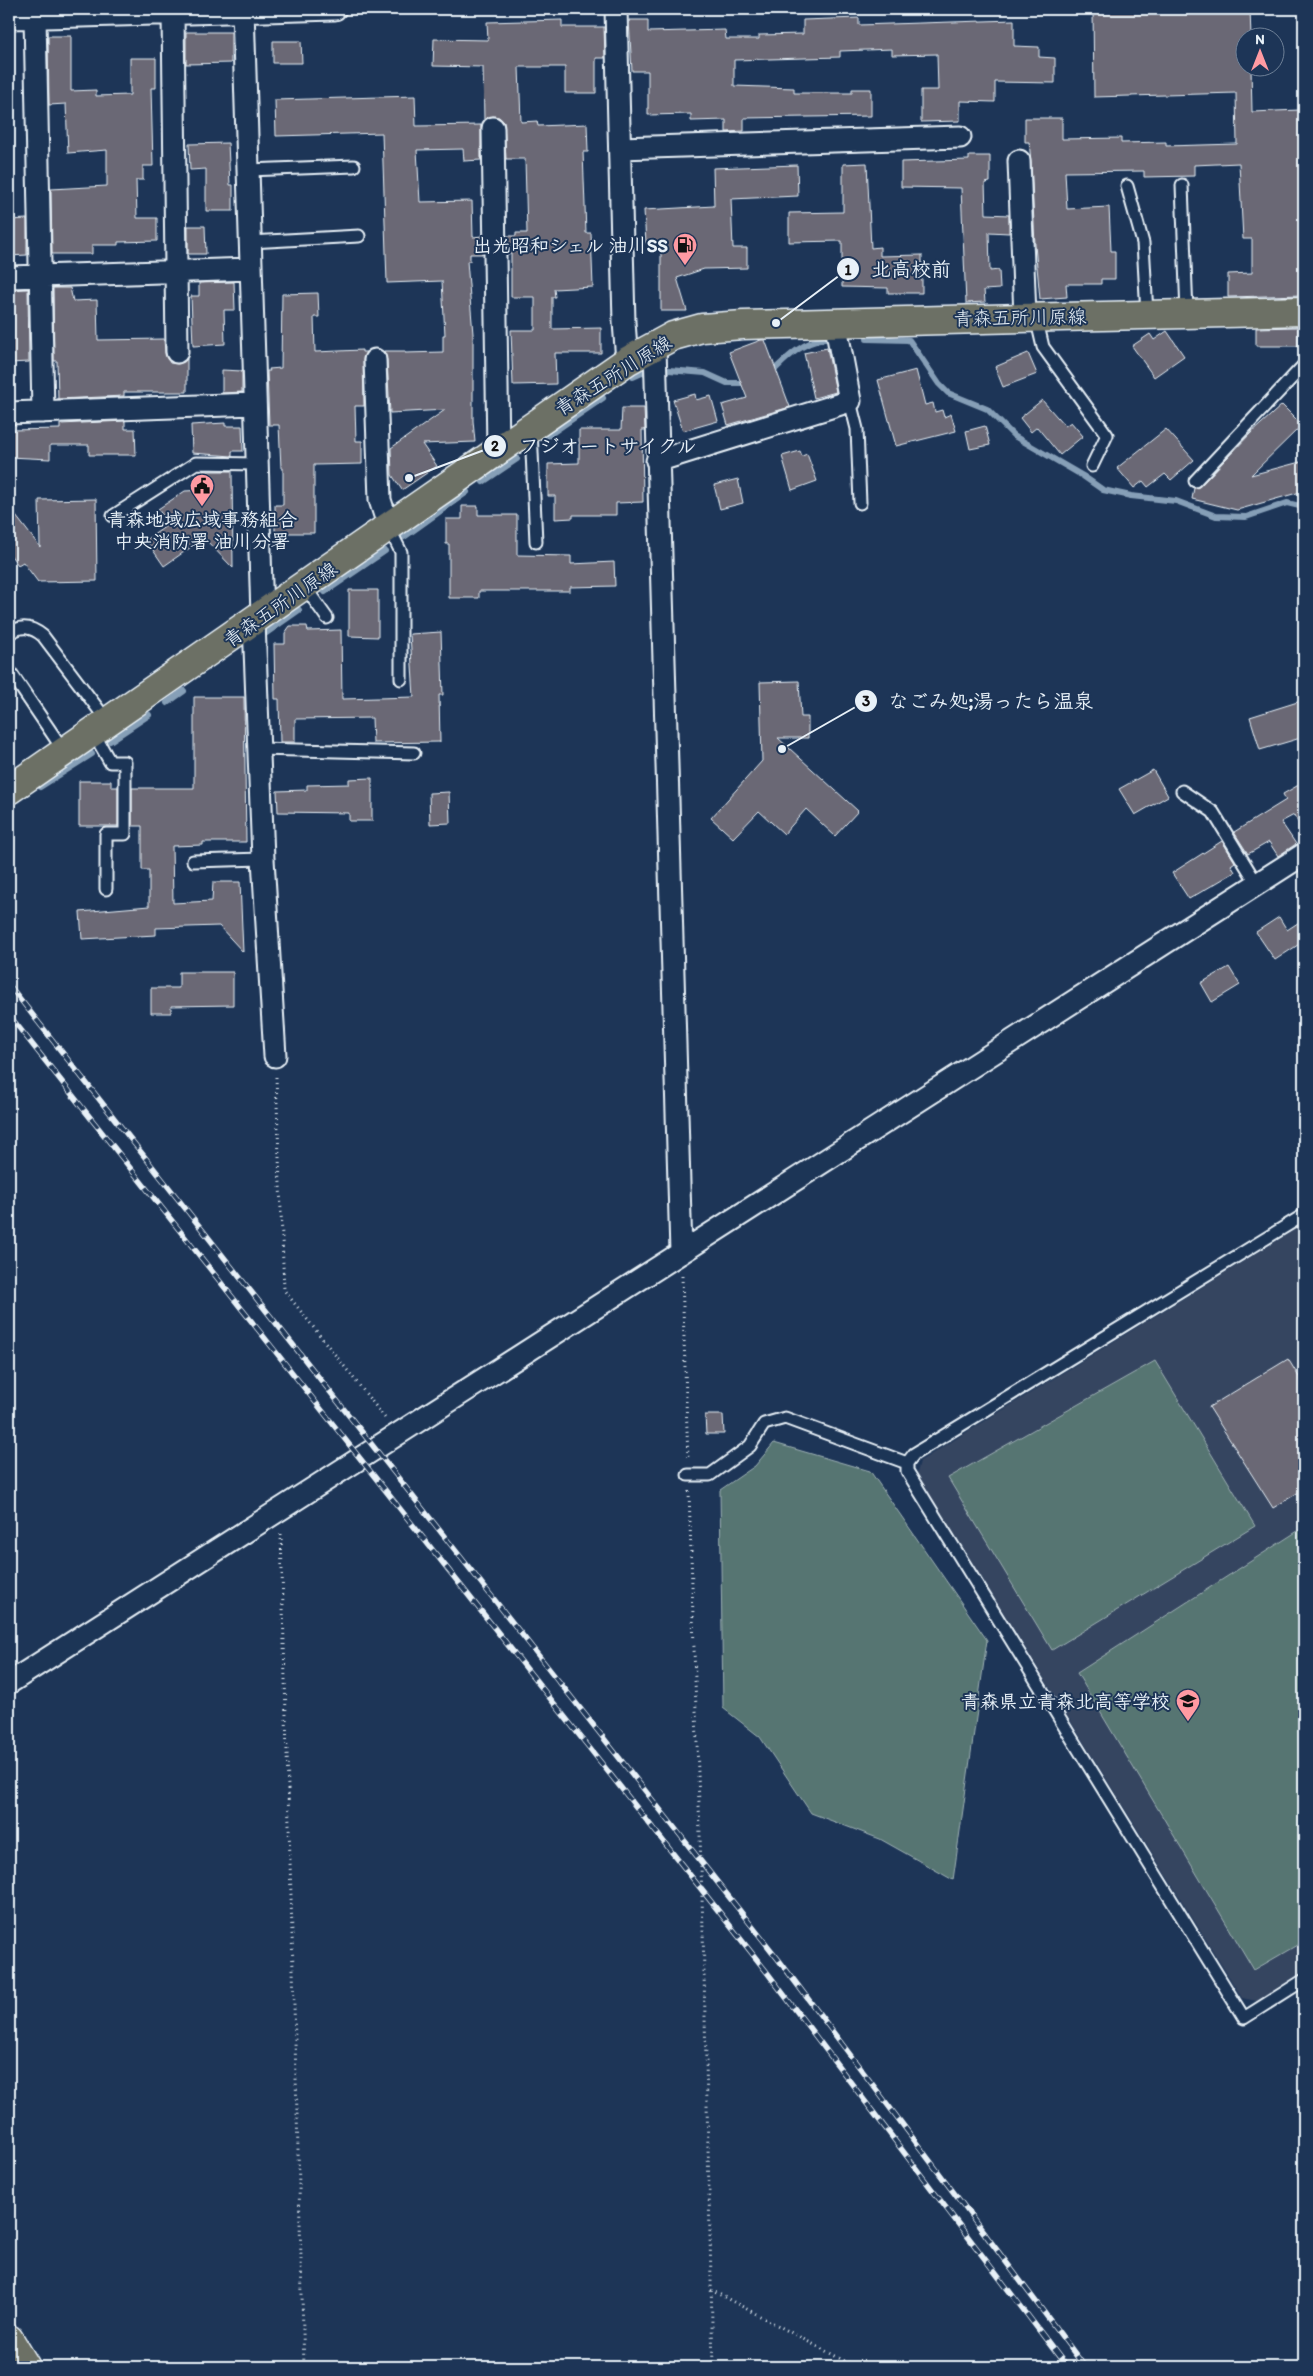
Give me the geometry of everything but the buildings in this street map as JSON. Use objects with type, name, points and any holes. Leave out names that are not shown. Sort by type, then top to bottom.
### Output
[{"type":"main road","name":"青森五所川原線","points":[[9,790],[627,361],[673,336],[702,328],[835,321],[1304,311]]},
{"type":"main road","points":[[9,2339],[26,2367]]},
{"type":"street","points":[[44,412],[40,276],[21,15],[111,12],[173,14],[243,10],[335,9]]},
{"type":"street","points":[[616,9],[624,322],[627,361]]},
{"type":"street","points":[[243,10],[256,464],[259,749],[275,1056]]},
{"type":"street","points":[[173,14],[177,352]]},
{"type":"street","points":[[493,128],[498,450]]},
{"type":"street","points":[[620,148],[960,137]]},
{"type":"street","points":[[1019,161],[1030,317]]},
{"type":"street","points":[[9,277],[251,269]]},
{"type":"street","points":[[656,461],[850,401],[835,321]]},
{"type":"street","points":[[655,347],[656,461],[661,548],[681,1253]]},
{"type":"street","points":[[375,360],[380,500],[389,528]]},
{"type":"street","points":[[9,413],[254,404]]},
{"type":"street","points":[[9,1683],[1304,854]]},
{"type":"lane","points":[[248,170],[354,166]]},
{"type":"lane","points":[[1182,185],[1187,313]]},
{"type":"lane","points":[[1127,186],[1143,243],[1147,314]]},
{"type":"lane","points":[[250,242],[359,236]]},
{"type":"lane","points":[[1030,317],[1043,347],[1108,435],[1092,466]]},
{"type":"lane","points":[[1195,480],[1304,365]]},
{"type":"lane","points":[[850,401],[857,429],[860,503]]},
{"type":"lane","points":[[531,427],[536,542]]},
{"type":"lane","points":[[113,516],[196,463],[256,464]]},
{"type":"lane","points":[[389,528],[401,552],[401,679]]},
{"type":"lane","points":[[304,586],[327,618]]},
{"type":"lane","points":[[9,634],[14,630],[24,627],[35,630],[44,636],[101,727],[110,762],[125,762],[125,834],[106,834],[106,889]]},
{"type":"lane","points":[[9,670],[65,752]]},
{"type":"lane","points":[[259,749],[414,753]]},
{"type":"lane","points":[[1182,792],[1213,812],[1257,884]]},
{"type":"lane","points":[[193,861],[264,859]]},
{"type":"lane","points":[[1304,1215],[914,1454],[907,1463],[907,1471],[1244,2018],[1304,1980]]},
{"type":"lane","points":[[688,1476],[710,1475],[750,1446],[764,1424],[785,1418],[907,1463]]},
{"type":"path","points":[[275,1056],[284,1290],[399,1434]]},
{"type":"path","points":[[681,1253],[703,1919],[713,2367]]},
{"type":"path","points":[[280,1508],[304,2367]]},
{"type":"path","points":[[710,2290],[856,2367]]},
{"type":"shaded area","name":"青森県立青森北高等学校","points":[[1304,1224],[1304,1971],[1257,2001],[1242,1998],[917,1473],[920,1461]]},
{"type":"green space","points":[[1155,1361],[1255,1526],[1052,1650],[948,1478]]},
{"type":"green space","points":[[774,1443],[870,1471],[987,1640],[953,1880],[880,1839],[811,1813],[760,1737],[723,1708],[720,1490],[755,1466]]},
{"type":"green space","points":[[1304,1527],[1304,1941],[1254,1970],[1077,1673]]},
{"type":"waterway","points":[[770,374],[801,348],[824,339]]},
{"type":"waterway","points":[[867,339],[909,340],[939,384],[948,393],[987,409],[1014,436],[1083,476],[1103,490],[1131,496],[1176,501],[1216,516],[1246,517],[1287,503],[1304,507]]},
{"type":"waterway","points":[[669,370],[705,373],[727,383],[748,383]]},
{"type":"waterway","points":[[633,377],[642,373]]},
{"type":"waterway","points":[[546,437],[603,398]]},
{"type":"waterway","points":[[483,482],[517,459]]},
{"type":"waterway","points":[[404,537],[467,492]]},
{"type":"waterway","points":[[325,592],[385,551]]},
{"type":"waterway","points":[[262,636],[299,610]]},
{"type":"waterway","points":[[167,703],[184,691]]},
{"type":"waterway","points":[[110,741],[149,715]]},
{"type":"waterway","points":[[40,787],[92,754]]},
{"type":"railway","points":[[9,985],[778,1959],[1085,2367]]},
{"type":"railway","points":[[9,1015],[766,1971],[1067,2367]]},
{"type":"place","name":"出光昭和シェル 油川SS","points":[[685,266]]},
{"type":"place","name":"北高校前","points":[[776,323]]},
{"type":"place","name":"フジオートサイクル","points":[[409,478]]},
{"type":"place","name":"青森地域広域事務組合 中央消防署 油川分署","points":[[202,507]]},
{"type":"place","name":"なごみ処;湯ったら温泉","points":[[782,749]]},
{"type":"place","name":"青森県立青森北高等学校","points":[[1188,1722]]}]
